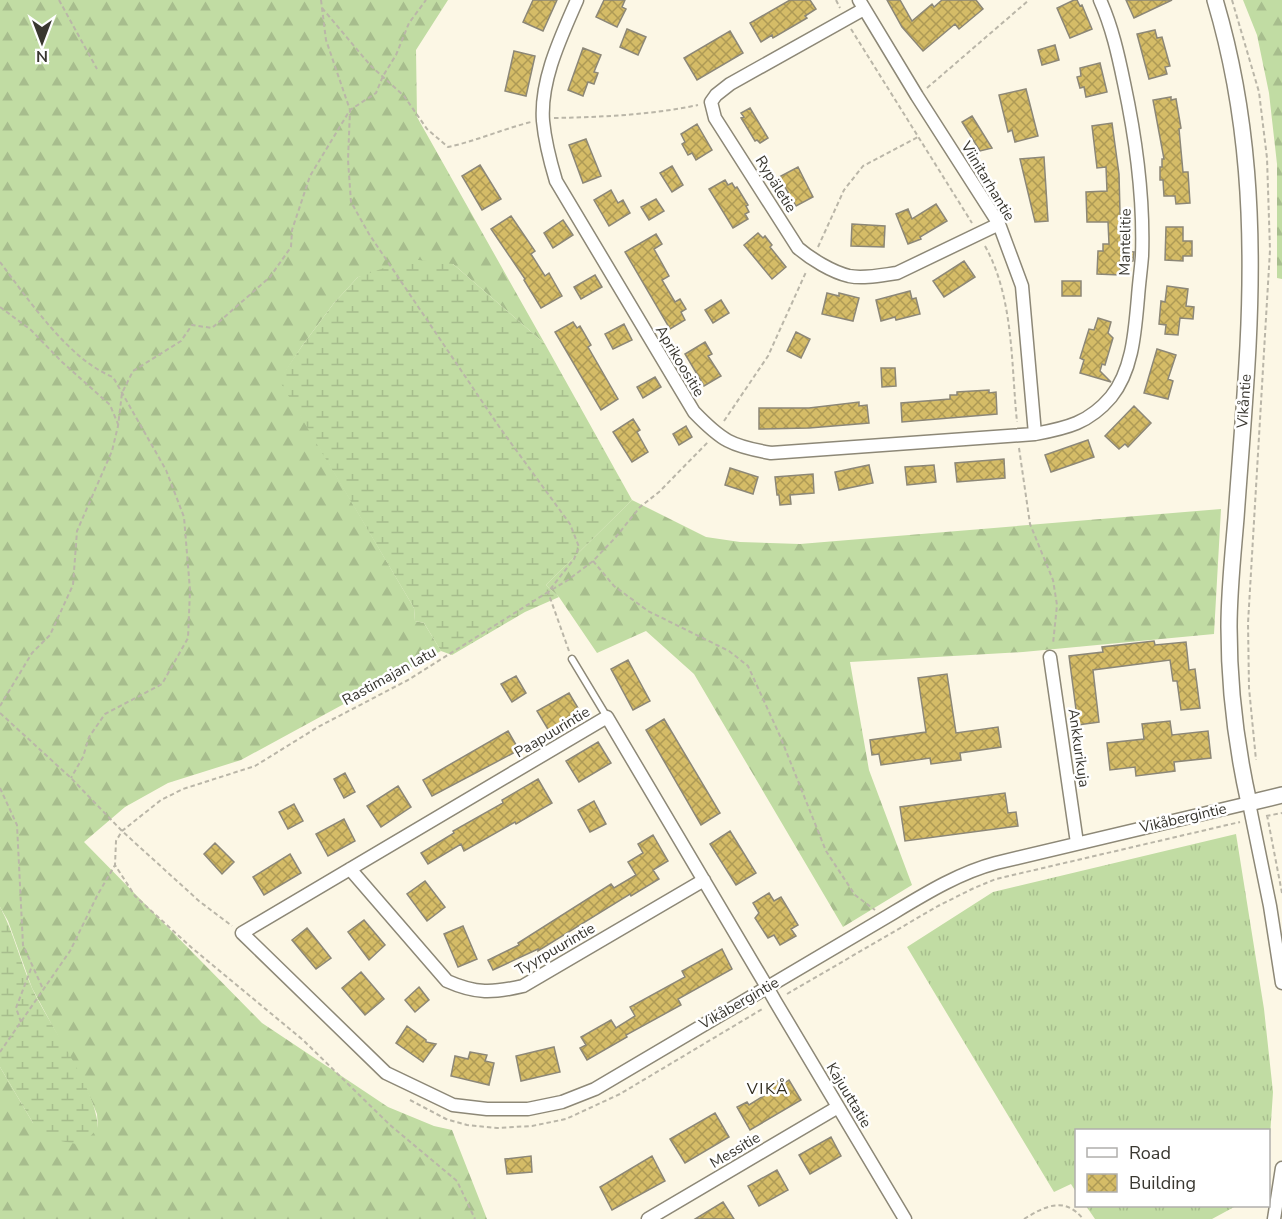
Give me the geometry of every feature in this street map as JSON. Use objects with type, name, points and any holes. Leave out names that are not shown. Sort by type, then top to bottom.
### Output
[{"type":"street","name":"Aprikoositie","points":[[577,0],[547,78],[543,119],[548,153],[556,181],[694,412],[716,434],[741,448],[771,453],[1035,434]]},
{"type":"street","name":"Mantelitie","points":[[1035,434],[1070,427],[1098,411],[1113,395],[1122,379],[1136,331],[1142,255],[1141,208],[1131,116],[1116,43],[1100,0]]},
{"type":"street","name":"Vikåntie","points":[[1215,0],[1226,34],[1238,96],[1246,144],[1250,193],[1248,345],[1229,626],[1231,684],[1241,767],[1249,803]]},
{"type":"street","points":[[711,102],[730,84],[845,20],[862,4]]},
{"type":"street","name":"Viinitarhantie","points":[[862,4],[917,96],[999,224],[1022,286],[1035,434]]},
{"type":"street","name":"Rypäletie","points":[[711,102],[715,118],[798,248],[812,260],[849,276],[897,273],[999,224]]},
{"type":"street","name":"Ankkurikuja","points":[[1050,657],[1077,843]]},
{"type":"street","name":"Paapuurintie","points":[[242,933],[607,717],[766,987]]},
{"type":"street","name":"Vikåbergintie","points":[[242,933],[386,1073],[453,1105],[487,1109],[528,1109],[562,1102],[595,1089],[884,918],[950,881],[981,867],[1282,795]]},
{"type":"street","points":[[1249,803],[1270,906],[1282,983]]},
{"type":"street","name":"Tyyrpuurintie","points":[[350,869],[447,981],[467,990],[500,992],[524,986],[704,880]]},
{"type":"street","name":"Kajuuttatie","points":[[766,987],[905,1219]]},
{"type":"street","name":"Messitie","points":[[648,1219],[838,1107]]},
{"type":"street","points":[[1274,1219],[1282,1168]]},
{"type":"lane","points":[[572,659],[607,717]]},
{"type":"path","points":[[59,0],[97,69]]},
{"type":"path","name":"Rastimajan latu","points":[[122,831],[161,800],[255,766],[318,726],[408,680],[548,592],[574,559],[579,547],[570,524],[512,445],[369,234],[351,202],[348,160],[350,110],[326,40],[321,0]]},
{"type":"path","points":[[0,706],[32,653],[50,635],[73,585],[77,531],[112,451],[122,393],[133,372],[181,341],[192,325],[212,327],[270,277],[291,247],[292,230],[310,176],[350,110],[376,93],[396,55],[409,23],[426,0]]},
{"type":"path","points":[[836,0],[845,20],[993,260],[1008,318],[1018,435],[1030,524],[1053,580],[1057,605],[1050,657]]},
{"type":"path","points":[[917,96],[1029,0]]},
{"type":"path","points":[[322,8],[371,66],[404,96],[427,129],[448,147],[472,142],[503,129],[543,119],[623,116],[668,111],[711,102]]},
{"type":"path","points":[[572,659],[548,592],[592,561],[615,538],[640,507],[659,492],[716,434],[768,356],[844,190],[863,166],[918,137]]},
{"type":"path","points":[[0,262],[31,304],[59,336],[98,371],[113,377],[166,470],[184,517],[190,590],[188,638],[162,684],[105,714],[89,737],[83,757],[71,778]]},
{"type":"path","points":[[0,307],[31,330],[62,362],[110,405],[118,426]]},
{"type":"path","points":[[592,561],[614,586],[648,611],[729,651],[748,666],[780,736],[826,851],[855,895],[897,930]]},
{"type":"path","points":[[0,713],[71,778],[122,831],[199,901],[242,933]]},
{"type":"path","points":[[0,788],[17,825],[23,945],[43,989]]},
{"type":"path","points":[[406,1098],[446,1119],[466,1125],[497,1128],[532,1126],[566,1119],[620,1094],[897,930],[956,897],[996,879],[1282,813]]},
{"type":"path","points":[[1267,816],[1282,893]]},
{"type":"path","points":[[0,1052],[70,951],[115,865],[116,841],[122,831]]},
{"type":"path","points":[[115,865],[135,896],[192,948],[303,1040],[390,1125],[457,1181],[475,1219]]},
{"type":"path","points":[[21,1023],[16,1008],[32,966]]},
{"type":"path","points":[[1024,1219],[1054,1205],[1076,1209],[1083,1219]]},
{"type":"green space","points":[[0,0],[448,0],[416,50],[417,117],[545,344],[453,264],[358,277],[334,303],[280,380],[414,608],[415,621],[424,623],[441,651],[241,760],[168,783],[125,807],[84,842],[262,1023],[388,1107],[434,1126],[452,1130],[487,1219],[0,1219],[0,1067],[33,1123],[98,1128],[97,1114],[86,1088],[32,988],[8,921],[0,907]]},
{"type":"green space","points":[[1243,0],[1282,0],[1282,279],[1277,278],[1277,164],[1269,93],[1257,35]]},
{"type":"green space","points":[[410,259],[453,264],[545,344],[632,500],[546,585],[559,597],[525,612],[452,655],[441,651],[424,623],[415,621],[414,608],[279,380],[334,303],[358,277]]},
{"type":"green space","points":[[632,500],[706,537],[740,542],[800,544],[1221,509],[1214,634],[1023,652],[850,662],[869,770],[912,885],[843,927],[694,674],[646,631],[597,653],[559,597],[546,585]]},
{"type":"green space","points":[[1236,834],[1264,1009],[1273,1092],[1270,1136],[1270,1129],[1075,1129],[1075,1190],[1071,1184],[1054,1192],[907,947],[993,892]]},
{"type":"green space","points":[[0,907],[32,988],[89,1094],[98,1128],[82,1145],[55,1140],[33,1123],[0,1067]]},
{"type":"green space","points":[[1087,1207],[1234,1207],[1212,1219],[1095,1219]]},
{"type":"building","points":[[533,0],[557,0],[543,31],[523,22]]},
{"type":"building","points":[[604,0],[625,0],[622,7],[626,9],[617,27],[596,17]]},
{"type":"building","points":[[790,0],[810,0],[816,9],[805,16],[807,18],[773,38],[772,35],[761,42],[750,23]]},
{"type":"building","points":[[887,0],[900,0],[912,21],[932,4],[934,7],[942,0],[976,0],[983,9],[959,29],[955,24],[923,51],[902,27]]},
{"type":"building","points":[[1077,0],[1080,6],[1082,5],[1092,29],[1070,38],[1057,8]]},
{"type":"building","points":[[1126,0],[1172,0],[1134,18]]},
{"type":"building","points":[[627,29],[646,37],[638,55],[620,47]]},
{"type":"building","points":[[1155,30],[1157,38],[1162,37],[1170,66],[1165,67],[1167,74],[1149,79],[1137,34]]},
{"type":"building","points":[[730,31],[743,53],[697,80],[684,58]]},
{"type":"building","points":[[1055,45],[1059,60],[1042,65],[1038,50]]},
{"type":"building","points":[[583,48],[601,55],[594,72],[598,73],[594,84],[588,82],[583,96],[568,90]]},
{"type":"building","points":[[514,51],[535,56],[526,96],[505,91]]},
{"type":"building","points":[[1100,63],[1107,92],[1086,97],[1084,87],[1080,88],[1077,77],[1081,76],[1080,68]]},
{"type":"building","points":[[1026,89],[1038,136],[1015,142],[1012,130],[1008,132],[999,95]]},
{"type":"building","points":[[1171,97],[1171,100],[1176,99],[1181,128],[1179,129],[1183,172],[1188,172],[1190,203],[1176,204],[1175,196],[1164,196],[1163,180],[1160,180],[1160,167],[1164,159],[1153,100]]},
{"type":"building","points":[[750,108],[768,138],[760,143],[755,141],[741,118],[744,117],[741,113]]},
{"type":"building","points":[[972,116],[992,148],[980,151],[962,122]]},
{"type":"building","points":[[1112,123],[1119,174],[1121,251],[1134,252],[1133,261],[1121,261],[1120,275],[1097,274],[1098,251],[1103,251],[1103,244],[1109,244],[1108,222],[1087,222],[1086,192],[1107,191],[1106,167],[1097,168],[1092,126]]},
{"type":"building","points":[[697,124],[712,150],[696,160],[692,153],[688,155],[682,144],[685,142],[681,134]]},
{"type":"building","points":[[586,139],[601,176],[583,183],[569,145]]},
{"type":"building","points":[[1044,157],[1048,221],[1035,222],[1020,159]]},
{"type":"building","points":[[480,165],[501,199],[482,210],[462,176]]},
{"type":"building","points":[[672,166],[683,185],[672,192],[660,173]]},
{"type":"building","points":[[798,167],[813,197],[796,206],[779,177]]},
{"type":"building","points":[[725,180],[728,185],[732,183],[735,188],[737,187],[748,205],[746,206],[749,212],[745,214],[748,219],[733,228],[709,189]]},
{"type":"building","points":[[611,190],[618,203],[623,200],[630,213],[609,226],[594,200]]},
{"type":"building","points":[[656,199],[664,211],[649,220],[641,207]]},
{"type":"building","points":[[936,204],[947,221],[920,237],[921,239],[908,244],[896,214],[908,209],[912,219]]},
{"type":"building","points":[[511,216],[535,251],[531,254],[545,276],[549,273],[562,296],[541,308],[525,279],[491,229]]},
{"type":"building","points":[[563,220],[573,235],[553,248],[544,233]]},
{"type":"building","points":[[852,224],[885,226],[884,247],[851,246]]},
{"type":"building","points":[[1166,227],[1183,227],[1183,241],[1192,241],[1192,256],[1183,256],[1183,261],[1165,260]]},
{"type":"building","points":[[758,233],[763,238],[765,236],[772,245],[770,247],[786,267],[772,279],[744,245]]},
{"type":"building","points":[[656,234],[662,244],[654,249],[669,276],[662,280],[675,302],[680,299],[686,309],[681,312],[685,320],[670,329],[625,252]]},
{"type":"building","points":[[964,261],[975,277],[944,297],[933,281]]},
{"type":"building","points":[[595,275],[602,287],[581,299],[574,287]]},
{"type":"building","points":[[1062,281],[1081,281],[1081,296],[1062,296]]},
{"type":"building","points":[[1167,286],[1188,289],[1186,306],[1194,307],[1193,319],[1180,318],[1178,335],[1165,334],[1166,325],[1159,324],[1161,301],[1165,302]]},
{"type":"building","points":[[910,291],[912,299],[916,298],[920,314],[881,321],[876,300]]},
{"type":"building","points":[[827,293],[839,296],[839,293],[859,298],[853,321],[822,314]]},
{"type":"building","points":[[721,300],[729,313],[713,323],[705,310]]},
{"type":"building","points":[[1098,318],[1111,322],[1108,333],[1113,338],[1105,365],[1102,364],[1100,371],[1111,382],[1080,373],[1084,360],[1080,358],[1089,329],[1094,330]]},
{"type":"building","points":[[573,322],[577,328],[580,326],[591,345],[588,347],[618,399],[601,410],[555,332]]},
{"type":"building","points":[[624,324],[632,340],[613,349],[605,334]]},
{"type":"building","points":[[796,332],[810,339],[801,358],[787,351]]},
{"type":"building","points":[[705,342],[712,354],[708,356],[721,376],[704,386],[685,354]]},
{"type":"building","points":[[1157,349],[1176,355],[1168,379],[1173,381],[1168,399],[1144,393]]},
{"type":"building","points":[[881,368],[895,368],[896,386],[882,387]]},
{"type":"building","points":[[655,377],[661,387],[643,398],[637,387]]},
{"type":"building","points":[[989,390],[989,393],[996,392],[997,414],[902,422],[901,403],[950,399],[950,395],[957,395],[957,392]]},
{"type":"building","points":[[859,402],[859,406],[867,405],[869,423],[759,429],[759,408],[809,408]]},
{"type":"building","points":[[1134,406],[1151,423],[1128,447],[1125,444],[1119,449],[1105,436]]},
{"type":"building","points":[[633,419],[640,430],[637,432],[648,452],[632,462],[613,432]]},
{"type":"building","points":[[686,426],[692,437],[679,445],[673,434]]},
{"type":"building","points":[[1088,440],[1094,457],[1051,472],[1045,455]]},
{"type":"building","points":[[1004,459],[1005,478],[957,482],[955,463]]},
{"type":"building","points":[[869,465],[873,483],[839,490],[835,472]]},
{"type":"building","points":[[934,465],[936,482],[907,485],[905,467]]},
{"type":"building","points":[[730,468],[758,477],[753,494],[725,485]]},
{"type":"building","points":[[813,474],[814,493],[790,495],[791,504],[780,505],[775,477]]},
{"type":"building","points":[[1154,641],[1155,645],[1186,642],[1189,670],[1195,669],[1200,708],[1181,710],[1177,681],[1173,681],[1170,660],[1093,670],[1099,722],[1078,725],[1069,656],[1103,652],[1102,647]]},
{"type":"building","points":[[628,660],[650,701],[633,710],[611,669]]},
{"type":"building","points":[[947,674],[956,733],[998,727],[1001,747],[960,753],[961,760],[931,764],[930,758],[881,765],[879,754],[872,755],[870,740],[926,732],[918,678]]},
{"type":"building","points":[[516,676],[526,693],[512,702],[501,684]]},
{"type":"building","points":[[569,693],[581,713],[549,731],[537,711]]},
{"type":"building","points":[[664,719],[720,813],[701,825],[646,730]]},
{"type":"building","points":[[1170,721],[1172,735],[1208,731],[1211,758],[1174,762],[1175,771],[1136,776],[1135,767],[1110,770],[1107,743],[1144,739],[1142,724]]},
{"type":"building","points":[[508,731],[519,750],[432,796],[423,780]]},
{"type":"building","points":[[598,742],[611,763],[579,782],[566,761]]},
{"type":"building","points":[[345,773],[355,792],[344,798],[334,779]]},
{"type":"building","points":[[538,779],[552,803],[464,851],[461,844],[428,864],[421,853]]},
{"type":"building","points":[[398,786],[411,807],[381,827],[367,806]]},
{"type":"building","points":[[1005,793],[1008,813],[1016,812],[1018,826],[905,841],[900,807]]},
{"type":"building","points":[[594,801],[606,824],[590,832],[578,810]]},
{"type":"building","points":[[294,804],[303,821],[288,829],[279,812]]},
{"type":"building","points":[[344,819],[355,841],[328,856],[316,834]]},
{"type":"building","points":[[730,831],[756,873],[736,885],[710,844]]},
{"type":"building","points":[[653,835],[668,861],[653,870],[659,879],[631,896],[630,894],[538,951],[538,949],[493,970],[488,960],[519,945],[518,943],[611,884],[614,888],[636,875],[628,862],[643,853],[638,844]]},
{"type":"building","points":[[215,843],[234,862],[222,874],[204,854]]},
{"type":"building","points":[[290,854],[301,873],[264,895],[253,877]]},
{"type":"building","points":[[425,881],[445,907],[427,921],[407,894]]},
{"type":"building","points":[[769,893],[774,901],[781,897],[798,925],[791,929],[796,936],[780,945],[774,935],[768,938],[755,918],[759,913],[753,903]]},
{"type":"building","points":[[364,920],[385,945],[369,960],[348,932]]},
{"type":"building","points":[[463,926],[477,959],[458,967],[444,934]]},
{"type":"building","points":[[307,928],[331,958],[316,969],[292,940]]},
{"type":"building","points":[[722,949],[732,969],[678,999],[681,1005],[626,1035],[627,1037],[587,1060],[580,1048],[586,1045],[581,1037],[611,1020],[616,1028],[635,1016],[630,1007],[685,977],[682,971]]},
{"type":"building","points":[[361,972],[384,999],[365,1015],[342,988]]},
{"type":"building","points":[[419,987],[429,1000],[415,1012],[405,1000]]},
{"type":"building","points":[[407,1026],[426,1042],[436,1044],[423,1062],[396,1043]]},
{"type":"building","points":[[554,1047],[560,1072],[521,1081],[516,1056]]},
{"type":"building","points":[[470,1052],[487,1055],[485,1061],[494,1063],[489,1085],[451,1076],[455,1056],[468,1059]]},
{"type":"building","points":[[783,1078],[786,1082],[789,1080],[801,1100],[750,1130],[737,1107],[747,1102],[749,1105],[770,1092],[767,1087]]},
{"type":"building","points":[[715,1113],[729,1137],[685,1163],[670,1139]]},
{"type":"building","points":[[831,1137],[841,1156],[810,1174],[799,1155]]},
{"type":"building","points":[[531,1156],[532,1172],[507,1174],[505,1159]]},
{"type":"building","points":[[652,1156],[665,1181],[612,1210],[600,1187]]},
{"type":"building","points":[[777,1170],[788,1190],[759,1206],[748,1186]]},
{"type":"building","points":[[723,1202],[734,1219],[695,1219]]},
{"type":"district","name":"VIKÅ","points":[[768,1089]]}]
